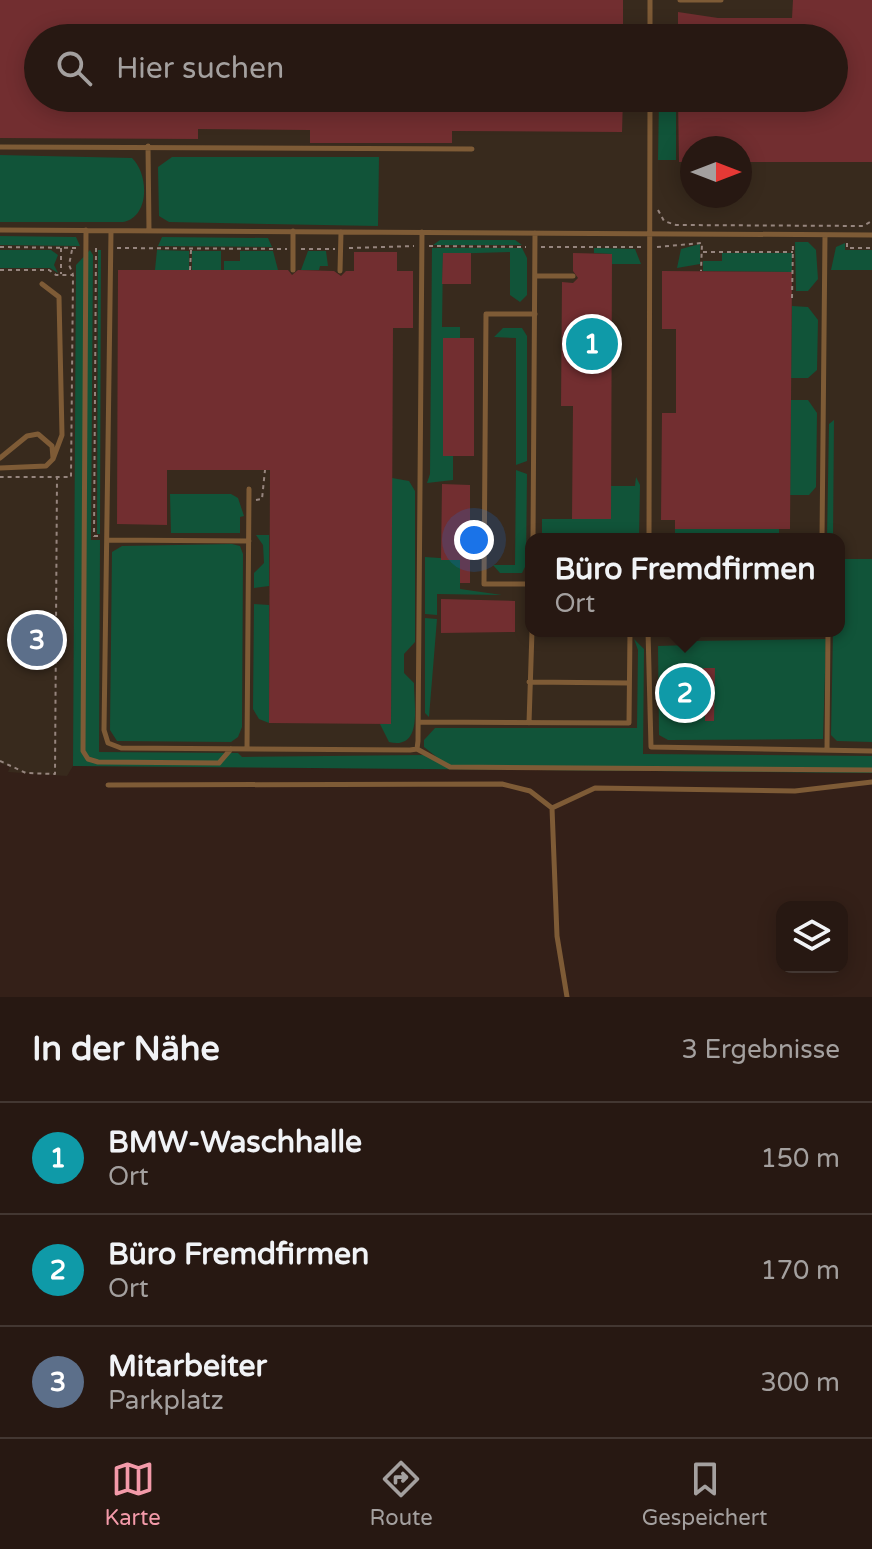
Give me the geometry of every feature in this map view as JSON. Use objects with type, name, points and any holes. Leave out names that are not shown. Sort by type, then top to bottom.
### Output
[{"type":"lane","points":[[650,0],[650,24]]},
{"type":"lane","points":[[680,0],[721,0]]},
{"type":"lane","points":[[649,533],[650,112]]},
{"type":"lane","points":[[148,146],[149,231]]},
{"type":"lane","points":[[0,147],[472,149]]},
{"type":"lane","points":[[0,230],[872,235]]},
{"type":"lane","points":[[86,230],[83,751],[88,759],[98,762],[219,763],[231,749]]},
{"type":"lane","points":[[111,231],[104,730],[108,743],[121,748],[417,749],[450,767],[872,770]]},
{"type":"lane","points":[[293,231],[293,270]]},
{"type":"lane","points":[[340,271],[341,232]]},
{"type":"lane","points":[[417,749],[422,232]]},
{"type":"lane","points":[[533,533],[535,233]]},
{"type":"lane","points":[[822,533],[825,235]]},
{"type":"lane","points":[[535,276],[573,276]]},
{"type":"lane","points":[[0,468],[36,468],[53,459],[62,435],[59,297],[42,284]]},
{"type":"lane","points":[[525,584],[484,584],[486,314],[535,314]]},
{"type":"lane","points":[[0,458],[27,436],[38,434],[52,446],[53,459]]},
{"type":"lane","points":[[247,749],[249,489]]},
{"type":"lane","points":[[107,538],[249,541]]},
{"type":"lane","points":[[529,723],[532,637]]},
{"type":"lane","points":[[419,722],[629,723],[630,637]]},
{"type":"lane","points":[[648,637],[651,747],[872,751]]},
{"type":"lane","points":[[827,750],[828,637]]},
{"type":"lane","points":[[529,682],[629,683]]},
{"type":"lane","points":[[552,808],[595,788],[795,791],[872,782]]},
{"type":"lane","points":[[108,785],[502,784],[530,791],[552,808]]},
{"type":"lane","points":[[552,808],[557,936],[567,997]]},
{"type":"path","points":[[656,206],[664,221],[676,225],[863,226],[872,221]]},
{"type":"path","points":[[792,298],[793,225]]},
{"type":"path","points":[[110,248],[649,247],[702,243],[701,271]]},
{"type":"path","points":[[0,247],[96,248],[94,536],[107,538]]},
{"type":"path","points":[[61,248],[61,275]]},
{"type":"path","points":[[72,248],[69,265],[73,275]]},
{"type":"path","points":[[190,270],[191,249]]},
{"type":"path","points":[[701,252],[793,252]]},
{"type":"path","points":[[256,510],[256,499],[262,499],[265,470]]},
{"type":"path","points":[[0,761],[26,773],[55,774],[57,477]]},
{"type":"shaded area","points":[[0,0],[872,0],[872,773],[73,766],[67,776],[8,772],[10,767],[0,763]]},
{"type":"green space","points":[[659,112],[676,112],[676,160],[658,160]]},
{"type":"green space","points":[[0,155],[132,158],[142,174],[142,204],[132,218],[123,222],[0,222]]},
{"type":"green space","points":[[172,157],[379,157],[378,226],[169,222],[159,216],[158,167]]},
{"type":"green space","points":[[0,236],[76,237],[80,246],[0,245]]},
{"type":"green space","points":[[162,237],[268,238],[272,247],[158,246]]},
{"type":"green space","points":[[440,240],[515,240],[522,245],[433,245]]},
{"type":"green space","points":[[795,242],[808,242],[816,250],[818,279],[808,291],[796,291]]},
{"type":"green space","points":[[845,243],[845,250],[872,250],[872,270],[831,270],[836,247]]},
{"type":"green space","points":[[700,244],[700,264],[677,268],[681,249]]},
{"type":"green space","points":[[432,248],[522,248],[527,258],[527,295],[520,302],[510,295],[510,252],[443,254],[442,327],[460,327],[460,338],[443,338],[443,455],[453,456],[453,480],[427,483],[430,474]]},
{"type":"green space","points":[[594,248],[635,249],[641,264],[612,264],[612,254],[594,253]]},
{"type":"green space","points":[[0,250],[51,250],[58,255],[54,265],[58,273],[50,268],[0,268]]},
{"type":"green space","points":[[90,250],[93,255],[91,540],[100,540],[99,752],[238,753],[242,757],[424,755],[443,762],[424,747],[424,740],[435,728],[637,728],[638,650],[634,639],[644,649],[643,754],[872,756],[872,773],[73,766],[76,265]]},
{"type":"green space","points":[[98,250],[101,250],[100,534],[97,534]]},
{"type":"green space","points":[[157,250],[189,251],[189,270],[155,270]]},
{"type":"green space","points":[[192,251],[221,251],[221,270],[192,270]]},
{"type":"green space","points":[[240,251],[273,251],[278,270],[224,270],[224,261],[240,261]]},
{"type":"green space","points":[[308,251],[326,251],[328,266],[320,266],[319,270],[301,270]]},
{"type":"green space","points":[[722,253],[792,253],[792,272],[703,271],[703,261],[722,261]]},
{"type":"green space","points":[[792,306],[808,307],[818,320],[817,370],[808,378],[791,378]]},
{"type":"green space","points":[[503,328],[522,328],[527,336],[527,461],[516,465],[516,338],[494,337]]},
{"type":"green space","points":[[791,400],[808,400],[817,413],[816,487],[809,495],[790,495]]},
{"type":"green space","points":[[834,420],[833,533],[827,533],[829,424]]},
{"type":"green space","points":[[516,470],[527,474],[525,567],[522,573],[500,573],[493,565],[515,565]]},
{"type":"green space","points":[[636,477],[640,485],[639,533],[542,533],[542,519],[611,519],[611,486],[635,486]]},
{"type":"green space","points":[[392,478],[409,481],[415,491],[415,642],[404,654],[404,673],[414,683],[415,714],[412,733],[400,743],[389,742],[380,724],[391,723]]},
{"type":"green space","points":[[170,494],[231,494],[238,498],[244,516],[240,517],[240,533],[171,533]]},
{"type":"green space","points":[[675,529],[779,529],[779,533],[675,533]]},
{"type":"green space","points":[[256,535],[269,535],[269,586],[254,588],[254,573],[264,563],[263,545]]},
{"type":"green space","points":[[122,546],[240,546],[243,554],[242,727],[238,737],[231,742],[117,741],[110,730],[112,552]]},
{"type":"green space","points":[[425,557],[469,560],[470,564],[460,564],[460,589],[502,595],[437,594],[437,615],[425,614]]},
{"type":"green space","points":[[845,559],[872,559],[872,742],[837,741],[831,735],[833,637],[845,637]]},
{"type":"green space","points":[[254,604],[269,605],[269,723],[259,719],[253,709]]},
{"type":"green space","points":[[425,618],[437,619],[429,717],[425,713]]},
{"type":"green space","points":[[826,639],[823,739],[668,740],[659,735],[658,646],[690,645],[690,641]]},
{"type":"building","points":[[0,0],[623,0],[623,24],[24,24],[24,112],[623,112],[622,132],[452,131],[452,143],[310,143],[310,130],[198,129],[198,139],[0,138]]},
{"type":"building","points":[[793,0],[872,0],[872,162],[752,162],[752,136],[680,136],[679,162],[678,112],[848,112],[848,24],[678,24],[678,12],[718,18],[792,18]]},
{"type":"building","points":[[354,252],[397,252],[397,271],[413,271],[413,328],[393,328],[391,724],[269,723],[270,470],[167,470],[167,525],[117,524],[118,270],[288,270],[292,275],[298,270],[334,271],[341,276],[346,271],[354,271]]},
{"type":"building","points":[[443,253],[471,253],[471,284],[442,284]]},
{"type":"building","points":[[573,253],[612,254],[611,519],[572,519],[573,406],[561,406],[562,282],[573,283],[578,278],[573,271]]},
{"type":"building","points":[[662,271],[792,272],[790,529],[675,529],[675,520],[661,520],[662,413],[676,413],[676,329],[662,329]]},
{"type":"building","points":[[443,338],[474,338],[474,456],[443,456]]},
{"type":"building","points":[[442,484],[470,485],[470,583],[460,583],[460,560],[441,560]]},
{"type":"building","points":[[441,599],[515,601],[515,632],[441,633]]},
{"type":"building","points":[[715,668],[714,721],[705,721],[705,715],[683,716],[683,711],[674,711],[674,676]]},
{"type":"place","name":"BMW-Waschhalle","points":[[592,344]]},
{"type":"place","name":"Mitarbeiter","points":[[37,640]]},
{"type":"place","name":"Büro Fremdfirmen","points":[[685,693]]}]
